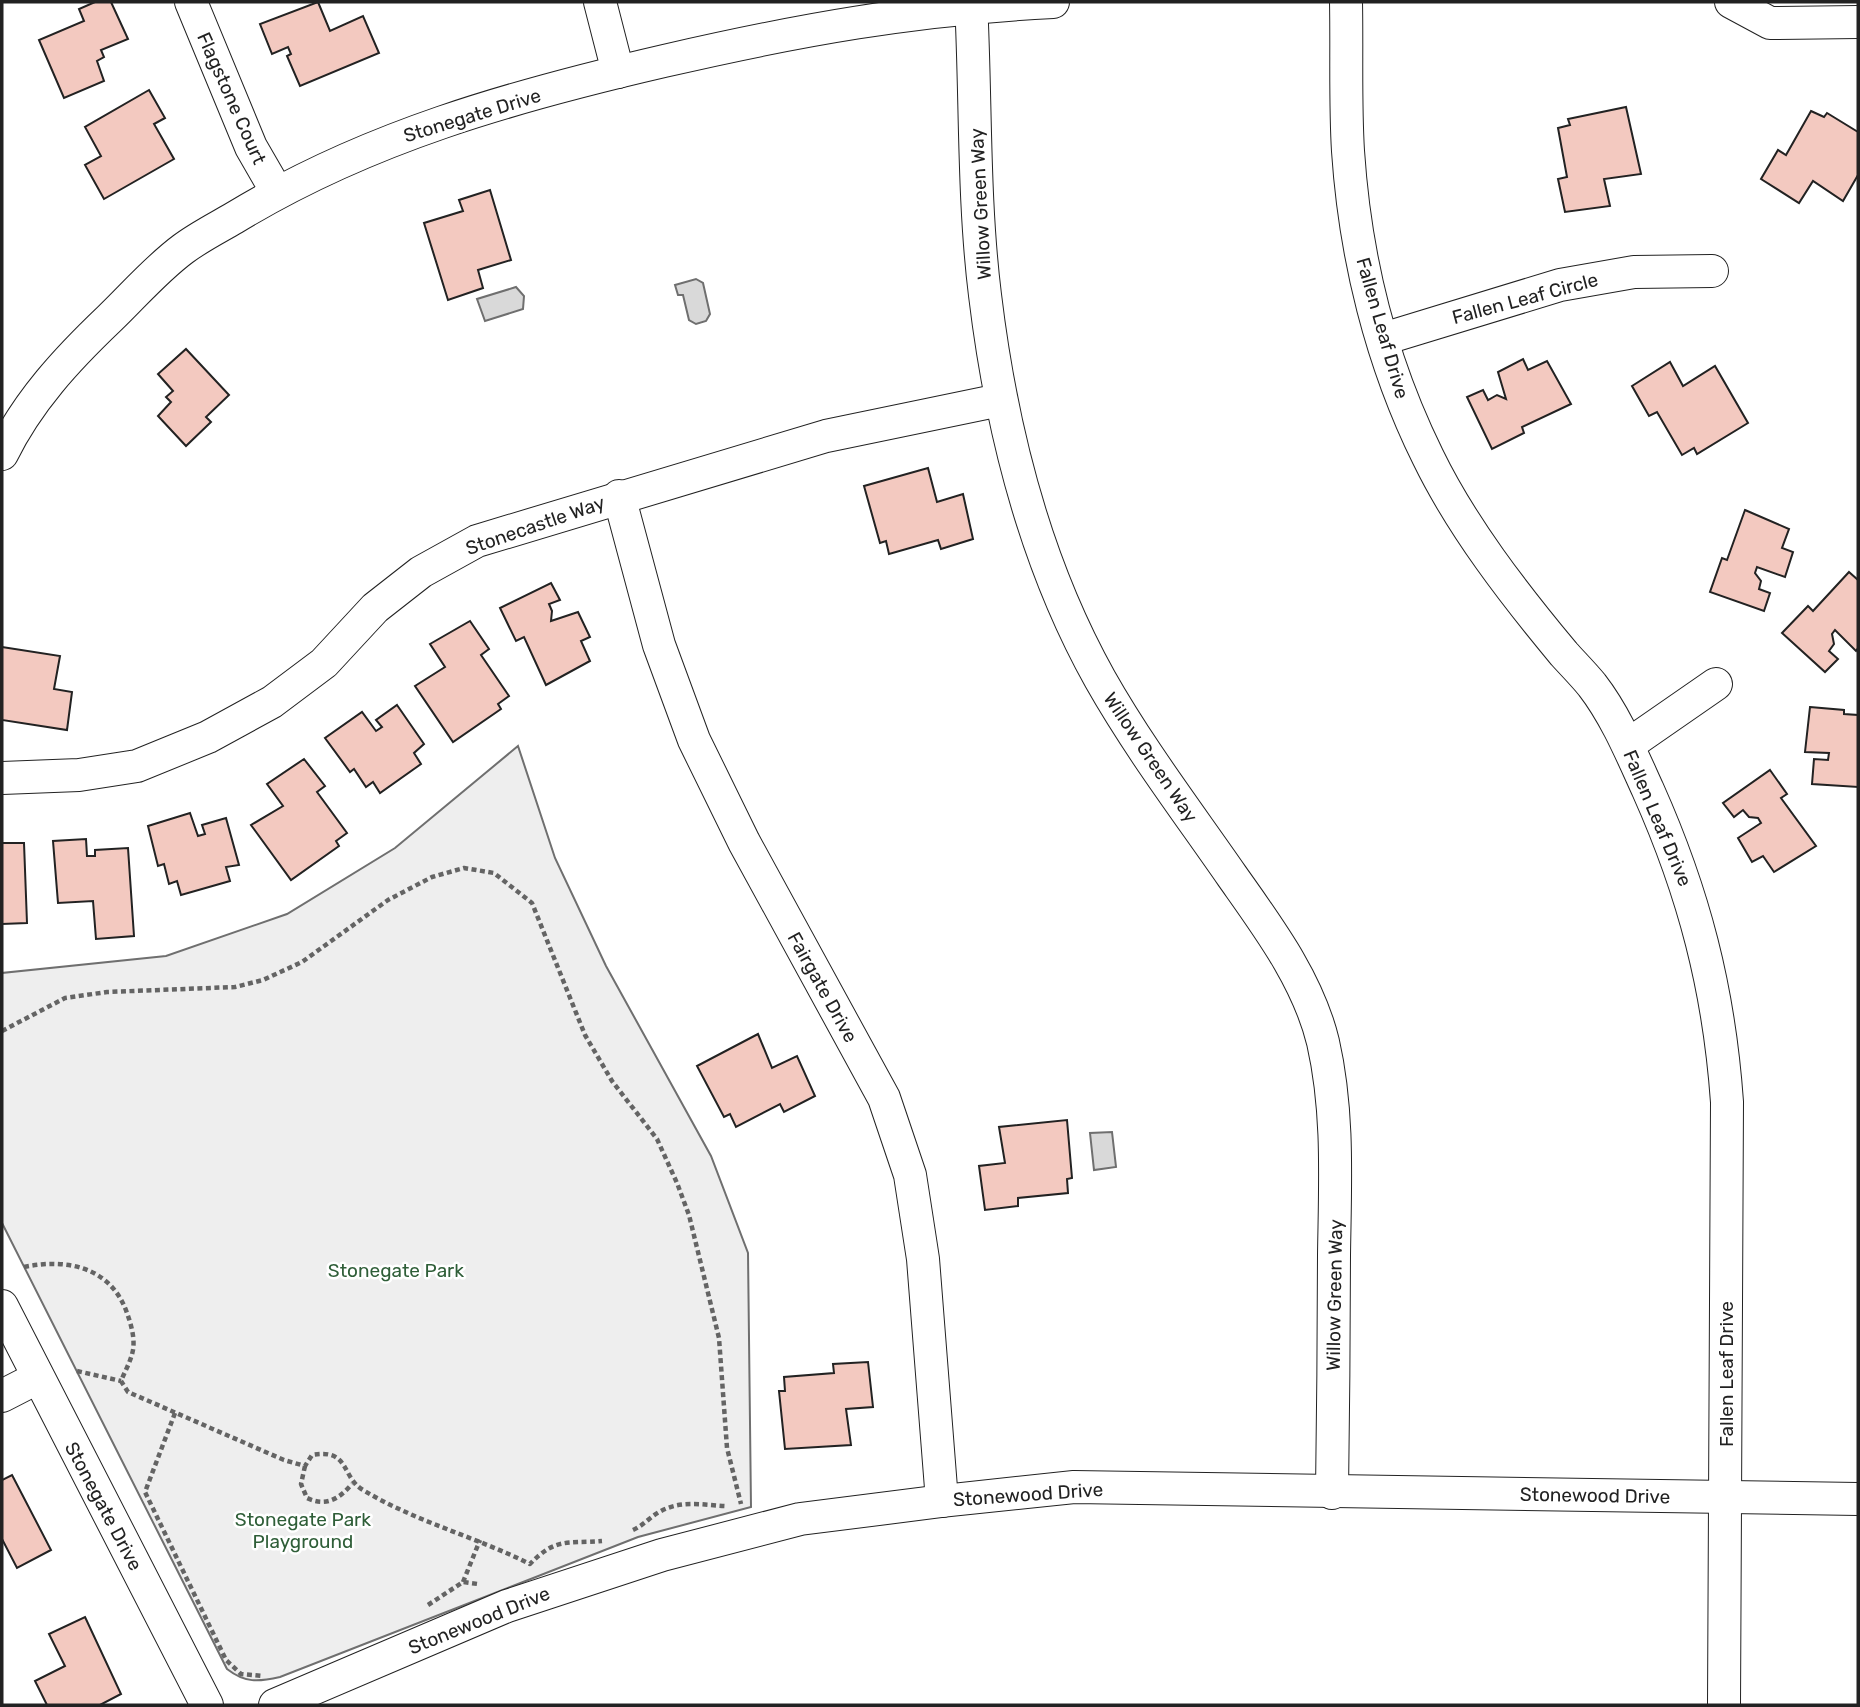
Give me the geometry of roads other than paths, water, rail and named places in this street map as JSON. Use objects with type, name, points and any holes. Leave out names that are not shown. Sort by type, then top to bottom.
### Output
[{"type":"street","name":"Flagstone Court","points":[[191,2],[251,147],[277,192]]},
{"type":"street","points":[[600,2],[618,72]]},
{"type":"street","name":"Stonegate Drive","points":[[2,453],[9,420],[182,249],[277,192],[356,153],[465,114],[618,72],[797,31],[972,4],[1053,2]]},
{"type":"street","name":"Fallen Leaf Drive","points":[[1346,2],[1348,150],[1354,217],[1364,275],[1399,390],[1428,458],[1464,519],[1563,653],[1593,685],[1628,745],[1677,856],[1697,916],[1723,1039],[1727,1101],[1724,1705]]},
{"type":"street","points":[[1731,2],[1770,23],[1858,22]]},
{"type":"street","name":"Willow Green Way","points":[[972,4],[984,291],[1000,400],[1018,477],[1049,570],[1098,675],[1134,736],[1270,930],[1303,986],[1322,1040],[1333,1102],[1335,1182],[1332,1493]]},
{"type":"street","name":"Fallen Leaf Circle","points":[[1383,339],[1560,285],[1634,272],[1712,271]]},
{"type":"street","name":"Stonecastle Way","points":[[2,778],[79,775],[137,765],[208,737],[272,702],[324,663],[375,608],[421,572],[477,541],[619,496],[826,436],[1000,400]]},
{"type":"street","name":"Fairgate Drive","points":[[619,496],[659,645],[694,740],[744,842],[884,1098],[910,1175],[923,1259],[942,1501]]},
{"type":"street","points":[[1628,745],[1716,684]]},
{"type":"street","name":"Stonegate Drive","points":[[2,1306],[207,1705]]},
{"type":"street","points":[[2,1396],[37,1378]]},
{"type":"street","name":"Stonewood Drive","points":[[273,1690],[507,1606],[662,1555],[800,1520],[942,1501],[1074,1487],[1858,1499]]},
{"type":"park label","name":"Stonegate Park","points":[[396,1270]]},
{"type":"park label","name":"Stonegate Park Playground","points":[[303,1530]]}]
